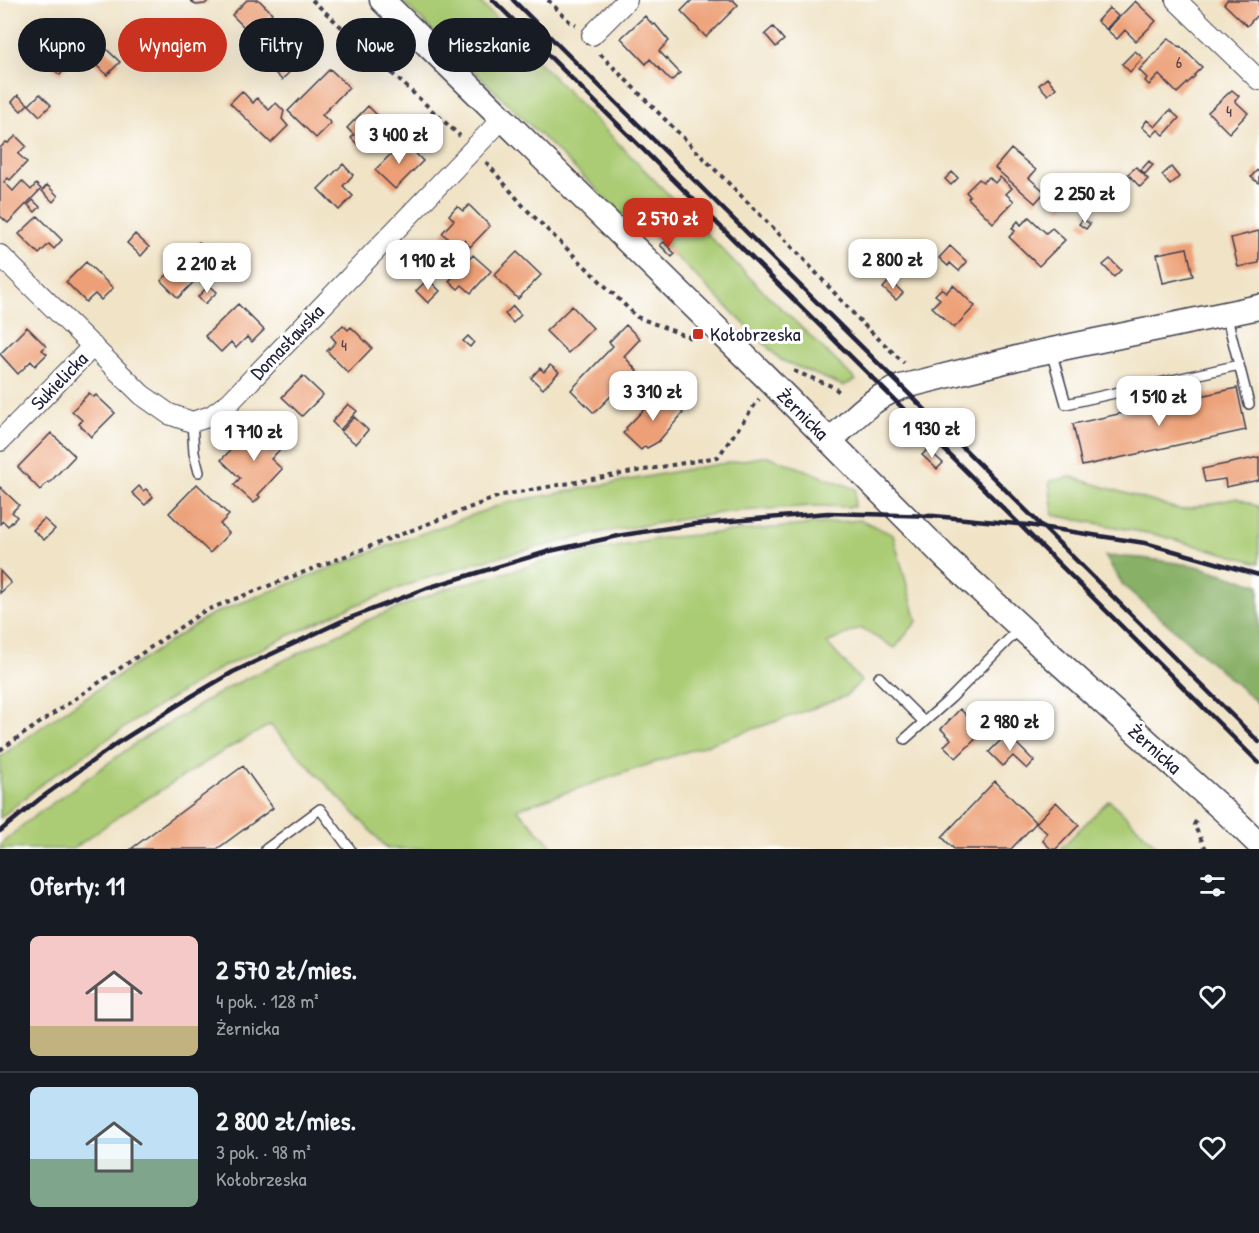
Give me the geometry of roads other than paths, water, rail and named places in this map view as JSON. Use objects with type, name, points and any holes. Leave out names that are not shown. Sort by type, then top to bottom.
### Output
[{"type":"street","name":"Żernicka","points":[[382,0],[946,558],[1259,844]]},
{"type":"street","points":[[592,35],[627,0]]},
{"type":"street","points":[[1176,0],[1259,80]]},
{"type":"street","name":"Domasławska","points":[[192,422],[211,416],[230,402],[503,118]]},
{"type":"street","points":[[0,255],[142,395],[169,414],[192,422]]},
{"type":"street","points":[[830,441],[864,408],[888,392],[902,387],[1051,351],[1259,307]]},
{"type":"street","name":"Sukielicka","points":[[0,441],[93,346]]},
{"type":"lane","points":[[1226,314],[1249,404]]},
{"type":"lane","points":[[1051,351],[1066,404],[1239,365]]},
{"type":"lane","points":[[192,422],[194,453],[199,472]]},
{"type":"lane","points":[[905,739],[951,698],[1021,627]]},
{"type":"lane","points":[[879,677],[924,722]]},
{"type":"lane","points":[[266,849],[320,809],[350,849]]},
{"type":"railway","points":[[493,0],[1259,763]]},
{"type":"railway","points":[[513,0],[1259,742]]},
{"type":"railway","points":[[0,831],[41,798],[119,742],[233,672],[342,621],[427,588],[550,551],[623,535],[695,524],[828,513],[934,516],[1028,525],[1145,543],[1259,575]]},
{"type":"place","name":"Kołobrzeska","points":[[698,334]]}]
